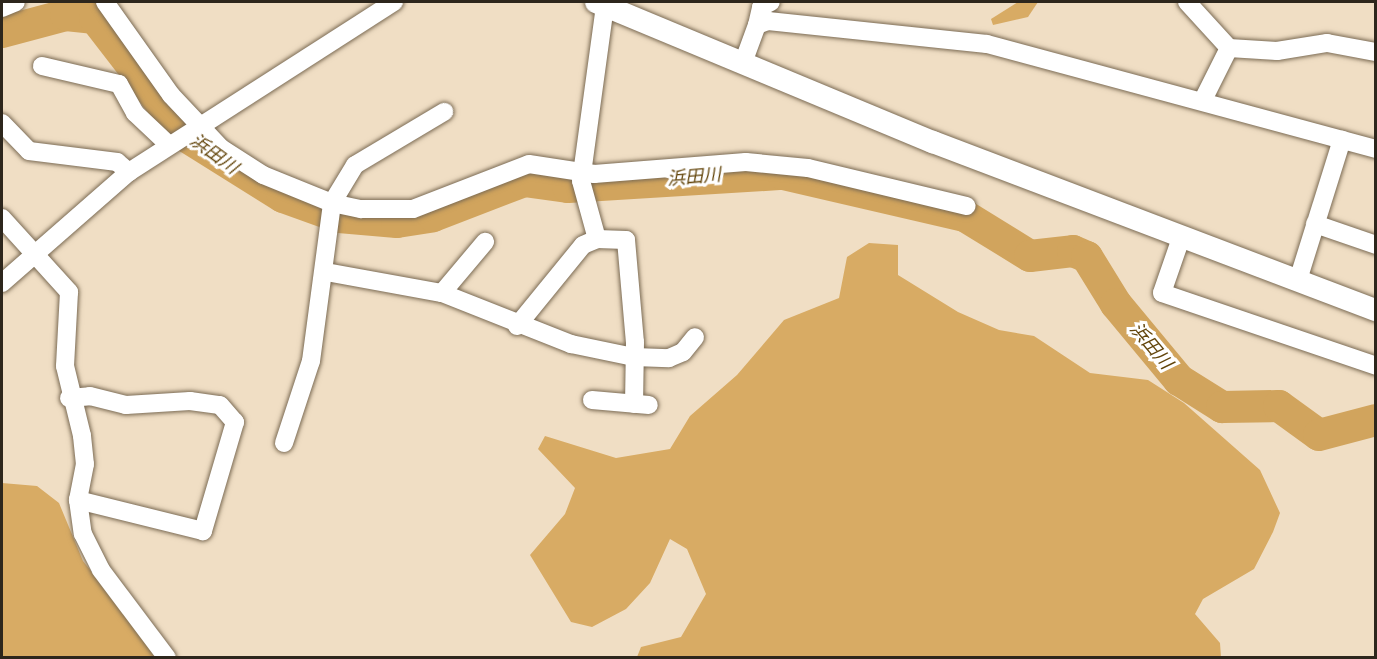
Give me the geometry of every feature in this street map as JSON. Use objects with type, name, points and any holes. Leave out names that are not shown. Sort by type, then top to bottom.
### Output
[{"type":"street","points":[[2,8],[16,2]]},
{"type":"street","points":[[105,2],[171,95],[197,126],[221,148],[263,175],[330,211],[395,212],[449,198],[529,164],[582,183],[776,163],[966,206]]},
{"type":"street","points":[[2,283],[129,172],[197,126],[394,2]]},
{"type":"street","points":[[743,63],[757,26],[761,7],[771,2]]},
{"type":"street","points":[[1187,2],[1229,48],[1277,51],[1328,43],[1376,52]]},
{"type":"street","points":[[597,239],[582,183],[600,3],[743,63],[1181,238],[1376,310]]},
{"type":"street","points":[[757,26],[796,23],[987,44],[1203,100],[1376,149]]},
{"type":"street","points":[[1203,100],[1229,48]]},
{"type":"street","points":[[42,66],[119,84],[135,113],[171,143]]},
{"type":"street","points":[[284,443],[311,361],[326,272],[330,211],[355,165],[444,112]]},
{"type":"street","points":[[2,123],[29,151],[117,162],[129,172]]},
{"type":"street","points":[[1298,280],[1342,140]]},
{"type":"street","points":[[2,218],[69,292],[69,398],[83,445],[78,500],[83,534],[101,570],[167,657]]},
{"type":"street","points":[[1316,224],[1376,245]]},
{"type":"street","points":[[1181,238],[1162,293],[1376,366]]},
{"type":"street","points":[[517,326],[583,245],[597,239],[626,240],[634,357],[641,405],[592,400]]},
{"type":"street","points":[[442,293],[485,242]]},
{"type":"street","points":[[326,272],[442,293],[517,326],[634,357],[669,358],[683,352],[695,337]]},
{"type":"street","points":[[69,398],[90,396],[126,405],[190,401],[220,405],[235,422],[203,531],[78,500]]},
{"type":"shaded area","points":[[1018,2],[1038,2],[1028,17],[993,25],[991,19]]},
{"type":"shaded area","points":[[869,243],[898,245],[898,275],[958,312],[999,330],[1034,336],[1090,373],[1148,380],[1184,403],[1260,470],[1280,513],[1273,532],[1254,569],[1203,599],[1195,614],[1220,643],[1221,657],[637,657],[641,647],[681,637],[706,594],[687,549],[670,539],[650,583],[626,609],[592,627],[571,622],[530,555],[565,514],[575,488],[538,449],[545,436],[616,458],[670,449],[690,416],[737,375],[784,320],[839,298],[847,257]]},
{"type":"shaded area","points":[[2,483],[37,486],[59,503],[83,561],[159,657],[2,657]]},
{"type":"waterway","name":"浜田川","points":[[2,32],[66,15],[95,18],[187,137],[283,197],[339,217],[397,222],[433,216],[524,181],[568,187],[783,174],[965,216],[1030,256],[1073,251],[1087,257],[1116,304],[1179,380],[1222,407],[1279,406],[1319,435],[1376,420]]}]
